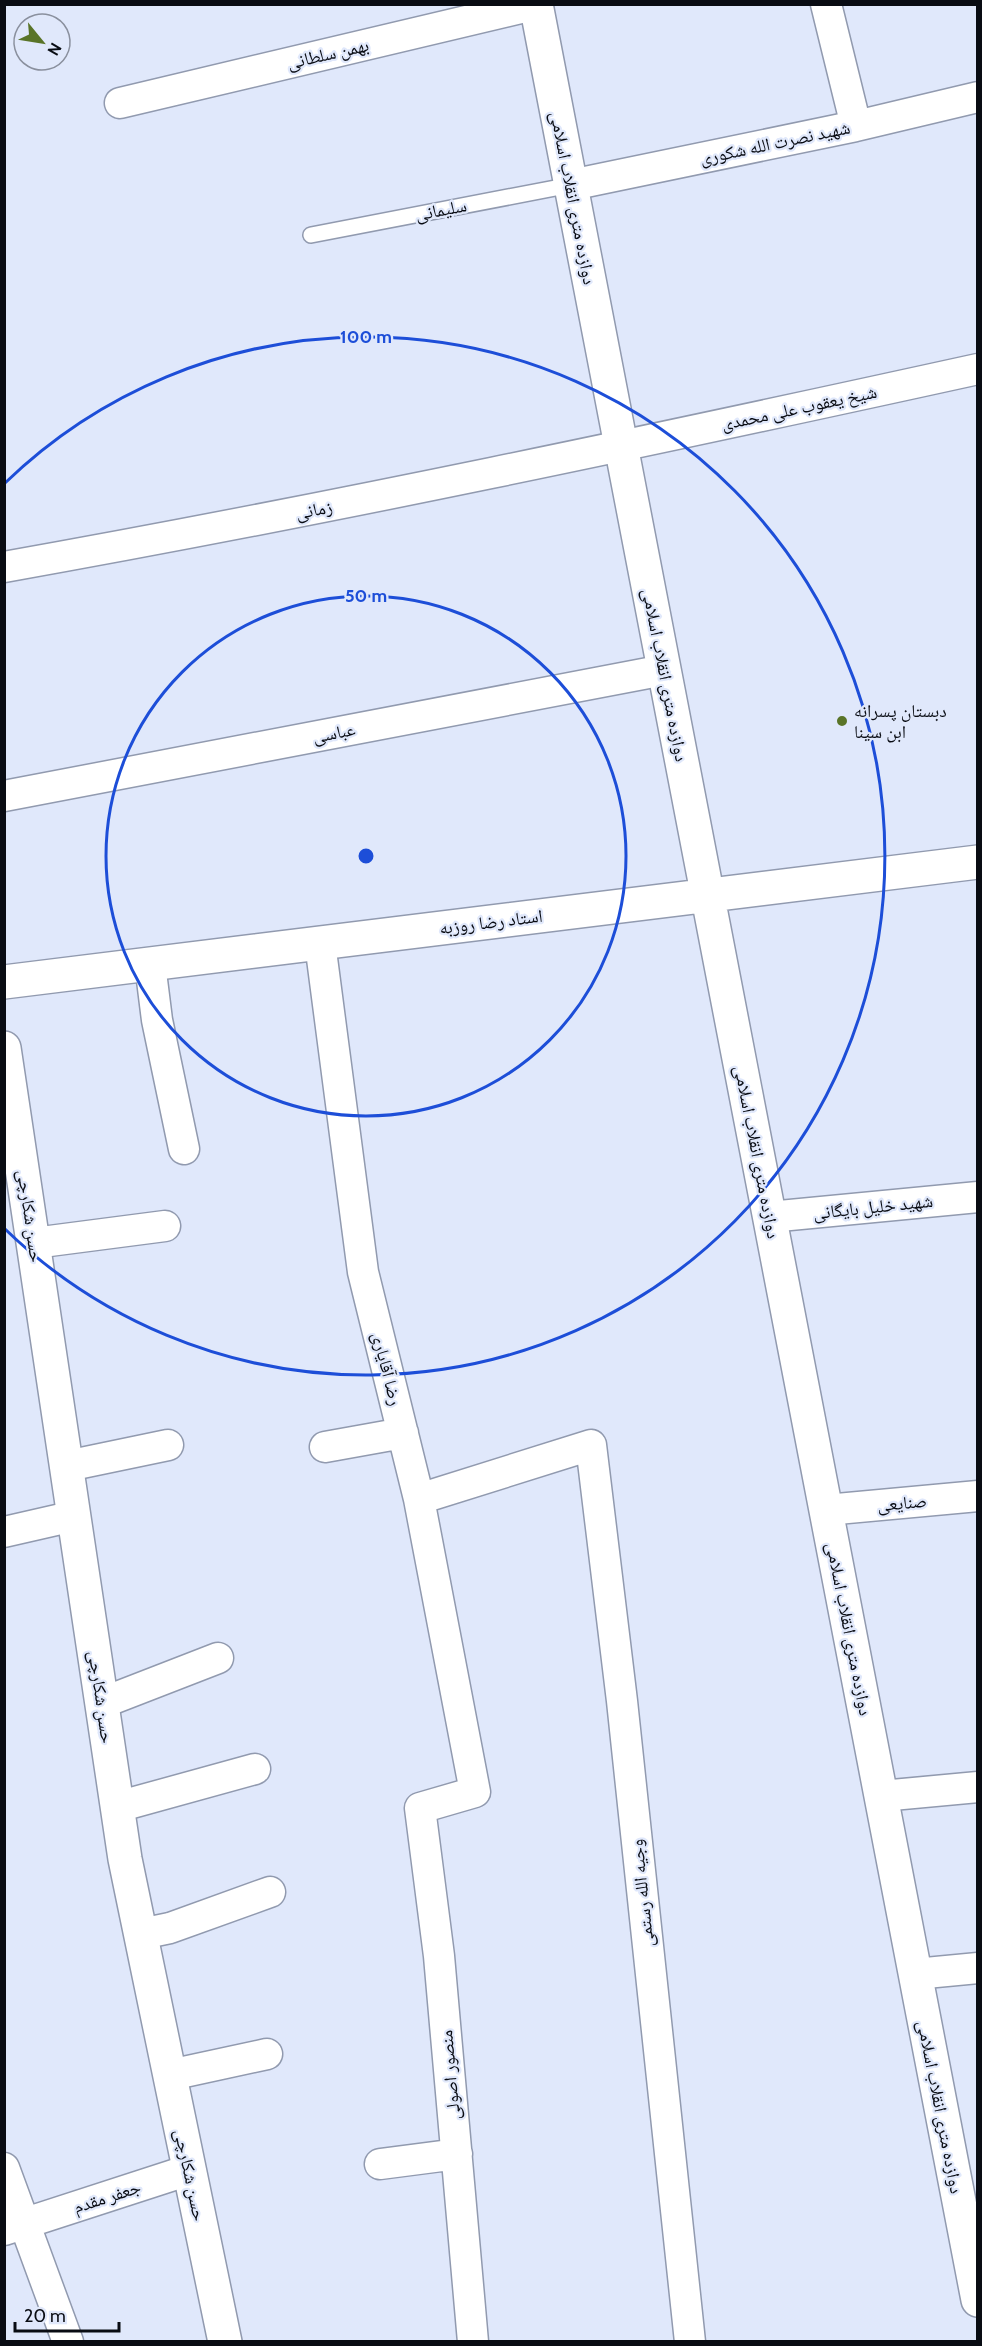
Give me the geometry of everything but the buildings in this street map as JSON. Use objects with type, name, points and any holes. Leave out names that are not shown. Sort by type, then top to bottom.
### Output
[{"type":"street","points":[[826,4],[856,126]]},
{"type":"street","name":"بهمن سلطانی","points":[[120,102],[536,5]]},
{"type":"street","name":"دوازده متری انقلاب اسلامی","points":[[536,5],[978,2300]]},
{"type":"street","name":"شهید نصرت الله شکوری","points":[[571,185],[856,126],[978,97]]},
{"type":"street","name":"شیخ یعقوب علی محمدی","points":[[621,447],[978,369]]},
{"type":"street","name":"زمانی","points":[[4,567],[244,524],[621,447]]},
{"type":"street","name":"عباسی","points":[[4,796],[664,670]]},
{"type":"street","name":"استاد رضا روزبه","points":[[4,982],[978,862]]},
{"type":"street","name":"رضا آقایاری","points":[[320,943],[363,1272],[419,1499],[475,1792],[420,1808]]},
{"type":"street","points":[[150,964],[157,1020],[184,1149]]},
{"type":"street","name":"حسن شکارچی","points":[[4,1048],[117,1807],[225,2342]]},
{"type":"street","name":"شهید خلیل بایگانی","points":[[769,1217],[978,1197]]},
{"type":"street","points":[[33,1243],[165,1226]]},
{"type":"street","points":[[325,1447],[403,1433]]},
{"type":"street","name":"وجیه الله رستمی","points":[[419,1499],[591,1444],[622,1701],[690,2342]]},
{"type":"street","points":[[67,1466],[168,1445]]},
{"type":"street","name":"صنایعی","points":[[826,1510],[978,1496]]},
{"type":"street","points":[[4,1532],[74,1516]]},
{"type":"street","points":[[102,1703],[218,1658]]},
{"type":"street","points":[[117,1807],[255,1769]]},
{"type":"street","points":[[881,1796],[978,1787]]},
{"type":"street","name":"منصور اصولی","points":[[420,1808],[440,1956],[473,2342]]},
{"type":"street","points":[[141,1934],[170,1928],[270,1892]]},
{"type":"street","points":[[915,1974],[978,1968]]},
{"type":"street","points":[[170,2075],[267,2054]]},
{"type":"street","points":[[380,2164],[457,2154]]},
{"type":"street","points":[[4,2168],[15,2227],[68,2342]]},
{"type":"street","name":"جعفر مقدم","points":[[15,2227],[189,2170]]},
{"type":"lane","name":"سلیمانی","points":[[310,235],[571,185]]},
{"type":"place","name":"دبستان پسرانه ابن سینا","points":[[842,721]]}]
